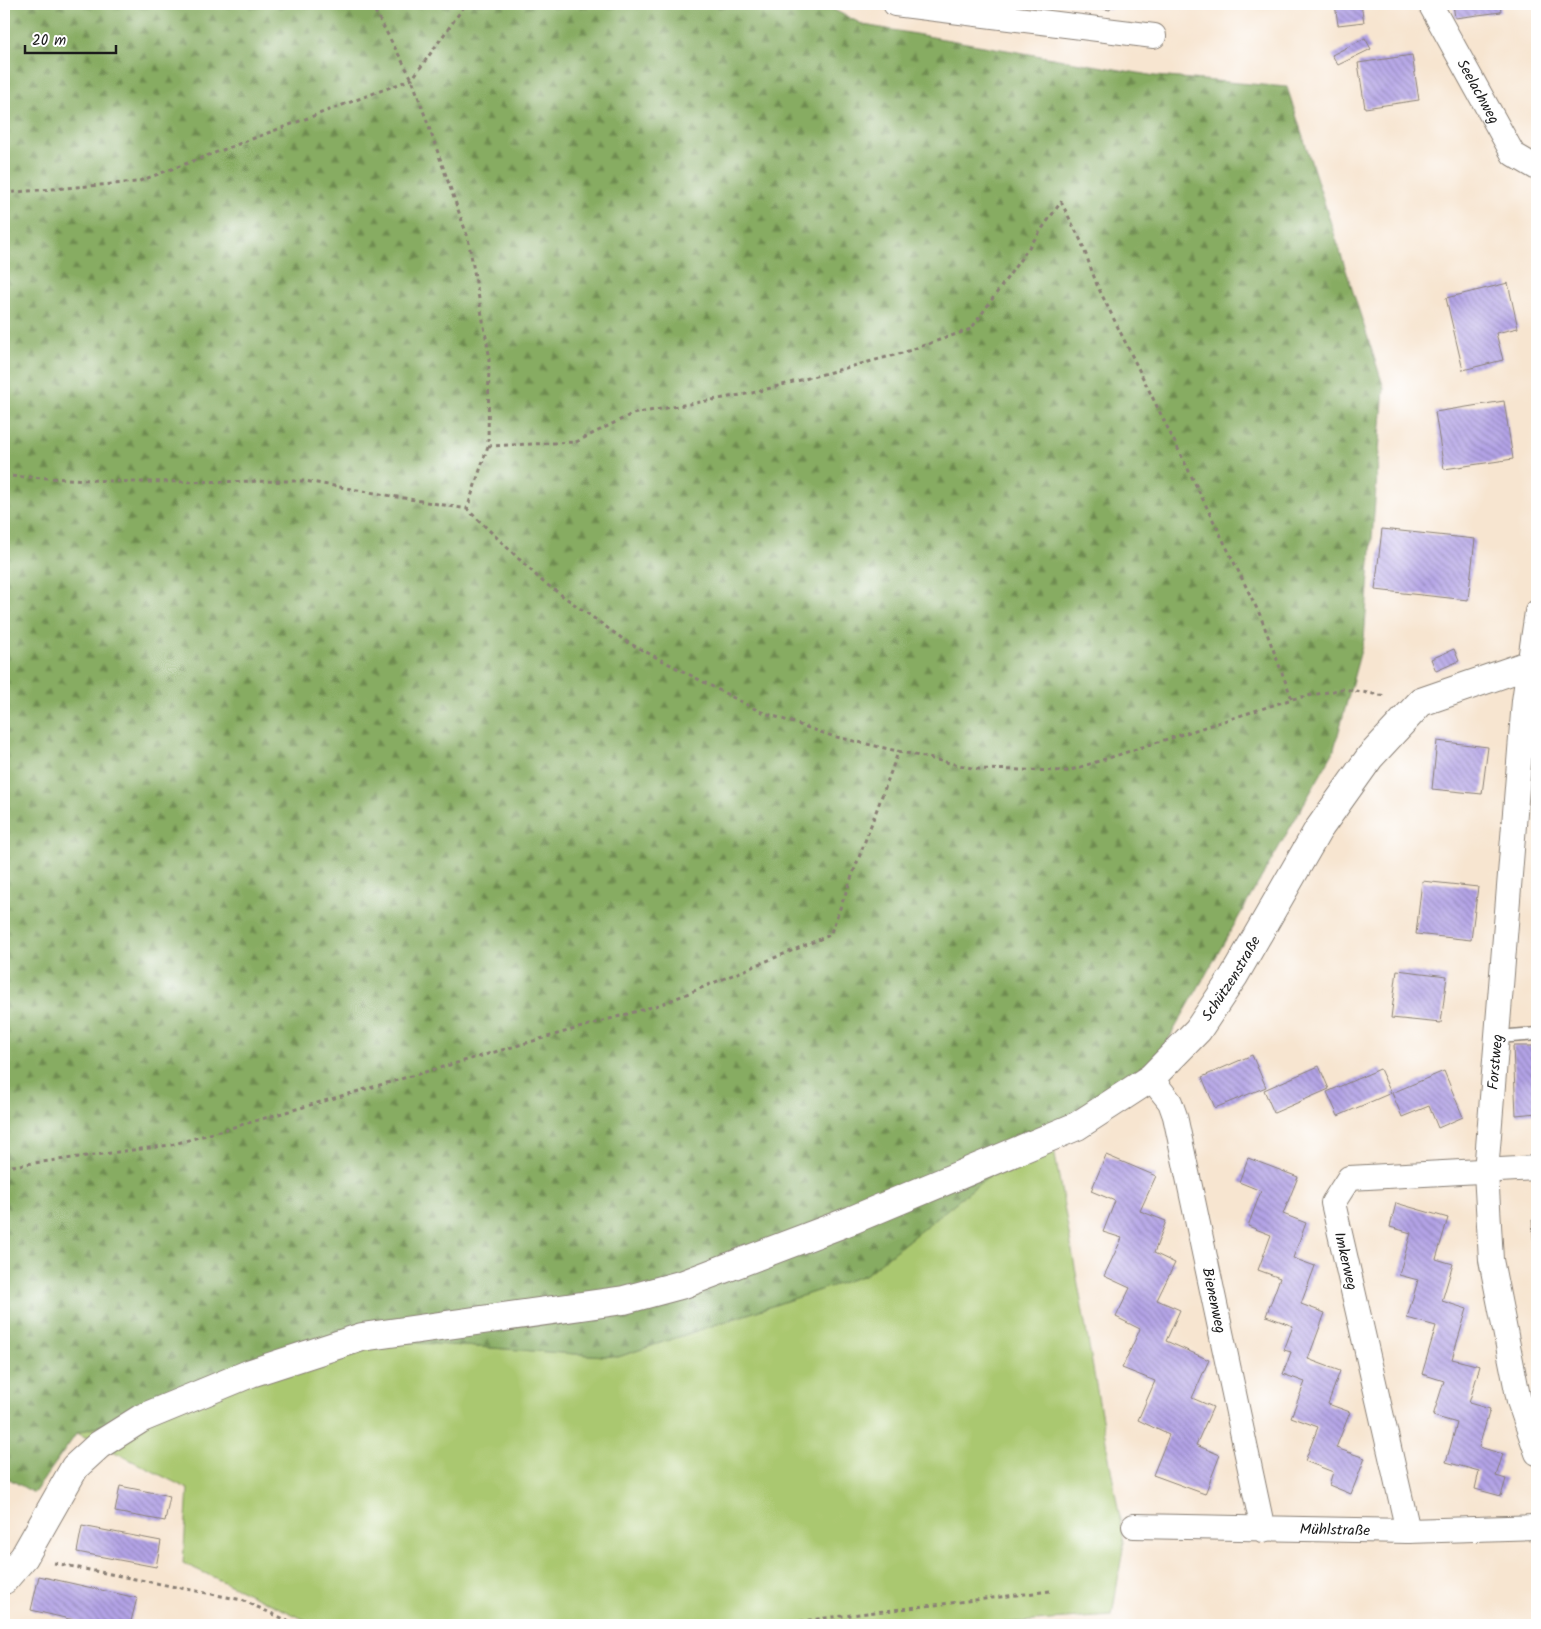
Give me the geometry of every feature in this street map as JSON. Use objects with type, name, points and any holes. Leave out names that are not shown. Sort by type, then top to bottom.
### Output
[{"type":"street","points":[[895,4],[1154,36]]},
{"type":"street","name":"Seelachweg","points":[[1430,4],[1513,154],[1537,168]]},
{"type":"street","name":"Forstweg","points":[[1537,612],[1486,1172],[1491,1260],[1519,1401],[1537,1453]]},
{"type":"street","name":"Schützenstraße","points":[[4,1580],[24,1557],[75,1467],[99,1445],[142,1418],[251,1373],[362,1337],[624,1300],[684,1284],[852,1220],[1077,1126],[1151,1078],[1198,1030],[1234,976],[1318,830],[1370,757],[1421,702],[1533,665]]},
{"type":"street","name":"Bienenweg","points":[[1151,1078],[1170,1102],[1175,1116],[1263,1530]]},
{"type":"street","name":"Imkerweg","points":[[1408,1531],[1333,1203],[1349,1178],[1537,1168]]},
{"type":"street","name":"Mühlstraße","points":[[1134,1526],[1263,1530],[1408,1531],[1537,1527]]},
{"type":"lane","points":[[1497,1037],[1537,1034]]},
{"type":"path","points":[[371,4],[412,79],[468,238],[490,354],[488,446],[467,509]]},
{"type":"path","points":[[4,193],[137,182],[412,79],[466,4]]},
{"type":"path","points":[[488,446],[576,442],[632,414],[752,393],[902,353],[971,329],[1061,202],[1081,241],[1097,285],[1260,615],[1292,699]]},
{"type":"path","points":[[4,476],[134,482],[305,481],[467,509],[542,581],[627,642],[759,711],[832,736],[976,769],[1068,771],[1292,699],[1343,689],[1421,702]]},
{"type":"path","points":[[4,1167],[180,1142],[662,1004],[830,935],[899,750]]},
{"type":"path","points":[[24,1557],[242,1600],[297,1625]]},
{"type":"path","points":[[768,1625],[1050,1591]]},
{"type":"green space","points":[[4,4],[822,4],[864,25],[1155,76],[1287,87],[1384,388],[1364,639],[1333,753],[1159,1056],[1050,1127],[865,1275],[618,1357],[365,1339],[77,1433],[34,1493],[4,1476]]},
{"type":"green space","points":[[1050,1127],[1124,1542],[1112,1616],[973,1625],[316,1625],[183,1563],[188,1489],[77,1433],[365,1339],[618,1357],[865,1275]]},
{"type":"building","points":[[1080,4],[1111,4],[1110,10]]},
{"type":"building","points":[[1335,4],[1361,4],[1364,22],[1338,25]]},
{"type":"building","points":[[1453,4],[1500,4],[1501,12],[1455,18]]},
{"type":"building","points":[[1365,38],[1371,49],[1338,65],[1332,55]]},
{"type":"building","points":[[1412,55],[1419,100],[1365,108],[1358,63]]},
{"type":"building","points":[[1508,283],[1518,328],[1496,333],[1503,360],[1463,370],[1446,298]]},
{"type":"building","points":[[1504,401],[1513,459],[1444,469],[1435,412]]},
{"type":"building","points":[[1382,529],[1475,539],[1468,600],[1375,590]]},
{"type":"building","points":[[1454,649],[1459,661],[1436,671],[1431,659]]},
{"type":"building","points":[[1437,741],[1488,747],[1482,794],[1432,789]]},
{"type":"building","points":[[1535,769],[1537,769],[1537,787],[1536,787]]},
{"type":"building","points":[[1422,881],[1478,887],[1471,940],[1416,934]]},
{"type":"building","points":[[1397,970],[1447,976],[1441,1023],[1391,1018]]},
{"type":"building","points":[[1513,1046],[1537,1046],[1537,1113],[1516,1115]]},
{"type":"building","points":[[1252,1055],[1266,1087],[1215,1108],[1202,1077]]},
{"type":"building","points":[[1319,1066],[1329,1089],[1274,1113],[1264,1090]]},
{"type":"building","points":[[1380,1069],[1391,1093],[1338,1116],[1327,1092]]},
{"type":"building","points":[[1444,1071],[1463,1117],[1438,1128],[1429,1106],[1402,1117],[1392,1093]]},
{"type":"building","points":[[1106,1155],[1156,1176],[1140,1211],[1166,1221],[1154,1253],[1175,1263],[1157,1300],[1180,1310],[1166,1341],[1209,1360],[1192,1398],[1213,1407],[1196,1445],[1220,1455],[1205,1494],[1153,1475],[1169,1435],[1138,1420],[1155,1381],[1122,1368],[1140,1329],[1116,1317],[1130,1288],[1104,1276],[1122,1238],[1103,1232],[1115,1201],[1091,1191]]},
{"type":"building","points":[[1248,1158],[1298,1177],[1283,1214],[1306,1223],[1293,1258],[1315,1266],[1301,1304],[1325,1313],[1308,1359],[1340,1371],[1328,1404],[1350,1412],[1336,1448],[1365,1458],[1351,1494],[1329,1485],[1333,1472],[1305,1461],[1318,1427],[1291,1417],[1305,1382],[1283,1374],[1291,1352],[1284,1350],[1293,1326],[1266,1316],[1280,1278],[1258,1270],[1271,1235],[1248,1226],[1261,1191],[1239,1182]]},
{"type":"building","points":[[1396,1203],[1448,1218],[1436,1259],[1453,1264],[1442,1301],[1467,1309],[1452,1359],[1480,1366],[1469,1403],[1490,1409],[1479,1447],[1503,1454],[1496,1476],[1506,1479],[1501,1496],[1475,1489],[1479,1471],[1446,1462],[1457,1423],[1433,1416],[1444,1381],[1422,1374],[1436,1326],[1407,1318],[1418,1280],[1399,1275],[1411,1233],[1390,1227]]},
{"type":"building","points":[[1532,1220],[1537,1220],[1537,1276],[1536,1276]]},
{"type":"building","points":[[120,1486],[170,1496],[165,1521],[115,1512]]},
{"type":"building","points":[[82,1526],[161,1541],[156,1567],[77,1552]]},
{"type":"building","points":[[39,1576],[137,1598],[130,1625],[95,1625],[31,1610]]}]
